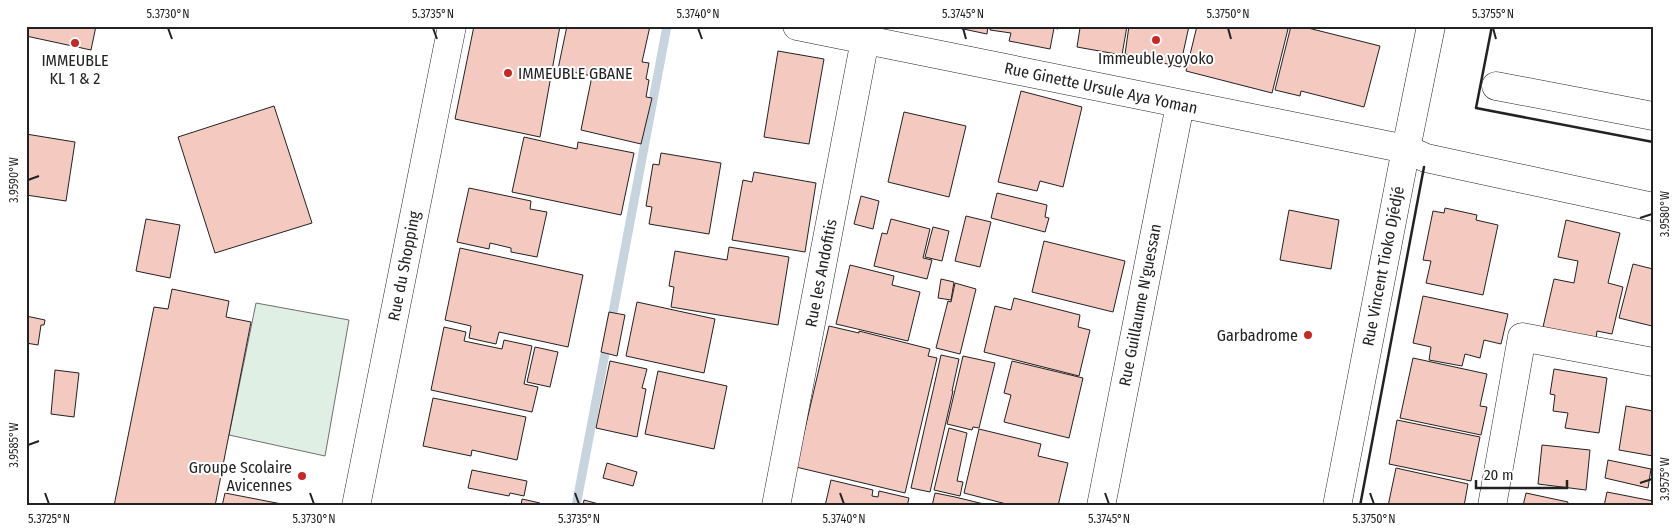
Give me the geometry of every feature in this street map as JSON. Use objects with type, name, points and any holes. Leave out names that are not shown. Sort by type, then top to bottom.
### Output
[{"type":"street","name":"Rue du Shopping","points":[[356,506],[452,26]]},
{"type":"street","name":"Rue Ginette Ursule Aya Yoman","points":[[797,26],[1180,105],[1406,149],[1426,158],[1653,207]]},
{"type":"street","name":"Rue Vincent Tioko Djédjé","points":[[1337,506],[1406,149],[1432,26]]},
{"type":"street","name":"Rue les Andofitis","points":[[776,506],[865,40]]},
{"type":"street","points":[[1496,86],[1653,116]]},
{"type":"street","name":"Rue Guillaume N'guessan","points":[[1101,506],[1180,105]]},
{"type":"street","points":[[1492,506],[1522,337],[1653,362]]},
{"type":"green space","points":[[256,303],[349,320],[325,456],[229,435]]},
{"type":"building","name":"IMMEUBLE KL 1 & 2","points":[[26,26],[96,26],[91,50],[26,36]]},
{"type":"building","name":"IMMEUBLE GBANE","points":[[474,26],[560,26],[540,137],[455,119]]},
{"type":"building","points":[[567,26],[650,26],[642,62],[649,63],[646,79],[649,80],[646,97],[652,98],[641,144],[581,130],[592,76],[558,69]]},
{"type":"building","points":[[949,26],[988,26],[987,34]]},
{"type":"building","points":[[991,26],[1059,26],[1058,29],[1054,28],[1050,49],[1009,41],[1011,33],[990,30]]},
{"type":"building","points":[[1072,26],[1127,26],[1122,55],[1077,47],[1080,28]]},
{"type":"building","name":"Immeuble yoyoko","points":[[1129,26],[1189,26],[1180,67],[1125,54]]},
{"type":"building","points":[[1197,26],[1277,26],[1288,29],[1272,93],[1186,71]]},
{"type":"building","points":[[1291,26],[1300,26],[1380,46],[1364,107],[1301,91],[1300,96],[1275,90]]},
{"type":"building","points":[[778,51],[824,59],[809,144],[764,137]]},
{"type":"building","points":[[1021,91],[1082,107],[1063,187],[1040,181],[1037,191],[998,182]]},
{"type":"building","points":[[274,106],[312,223],[215,253],[178,137]]},
{"type":"building","points":[[904,112],[966,126],[949,197],[888,182]]},
{"type":"building","points":[[26,134],[75,142],[66,201],[26,195]]},
{"type":"building","points":[[524,137],[577,149],[578,142],[634,153],[621,215],[512,192]]},
{"type":"building","points":[[661,153],[721,163],[709,234],[649,224],[652,207],[646,206],[653,164],[659,165]]},
{"type":"building","points":[[754,172],[816,183],[805,252],[732,240],[743,180],[752,182]]},
{"type":"building","points":[[469,188],[531,201],[530,209],[547,212],[537,257],[511,252],[511,248],[490,243],[489,249],[457,242]]},
{"type":"building","points":[[997,193],[1047,205],[1045,217],[1049,218],[1045,232],[991,218]]},
{"type":"building","points":[[861,196],[879,201],[873,229],[854,224]]},
{"type":"building","points":[[1445,208],[1477,215],[1476,220],[1498,225],[1483,295],[1426,283],[1431,261],[1423,260],[1433,211],[1444,213]]},
{"type":"building","points":[[1289,210],[1339,220],[1331,269],[1280,260]]},
{"type":"building","points":[[966,216],[991,222],[980,267],[955,261]]},
{"type":"building","points":[[146,219],[180,225],[170,278],[136,271]]},
{"type":"building","points":[[891,219],[930,229],[923,258],[932,260],[927,279],[874,266],[882,233],[887,234]]},
{"type":"building","points":[[1566,220],[1620,233],[1608,283],[1623,287],[1612,334],[1597,331],[1596,339],[1543,327],[1554,279],[1574,283],[1578,261],[1558,257]]},
{"type":"building","points":[[933,227],[949,231],[942,261],[925,257]]},
{"type":"building","points":[[1044,241],[1125,261],[1113,312],[1032,292]]},
{"type":"building","points":[[729,247],[789,257],[778,325],[671,307],[674,287],[669,286],[675,251],[727,260]]},
{"type":"building","points":[[460,248],[583,275],[568,347],[499,332],[496,344],[469,338],[471,326],[445,320]]},
{"type":"building","points":[[1633,264],[1653,269],[1652,326],[1619,318]]},
{"type":"building","points":[[850,265],[894,276],[892,285],[920,292],[908,341],[836,324]]},
{"type":"building","points":[[941,279],[954,282],[951,300],[938,298]]},
{"type":"building","points":[[955,283],[976,289],[960,354],[936,348],[948,301],[951,302]]},
{"type":"building","points":[[172,289],[229,301],[226,317],[251,322],[215,506],[114,506],[154,307],[168,309]]},
{"type":"building","points":[[1423,296],[1508,314],[1501,344],[1484,340],[1480,358],[1465,354],[1462,366],[1429,360],[1431,347],[1413,343]]},
{"type":"building","points":[[1014,298],[1080,315],[1078,327],[1090,330],[1079,376],[984,352],[995,306],[1011,310]]},
{"type":"building","points":[[637,302],[715,319],[704,373],[626,356]]},
{"type":"building","points":[[609,312],[625,315],[617,356],[601,352]]},
{"type":"building","points":[[26,316],[45,320],[44,325],[41,325],[38,345],[26,343]]},
{"type":"building","points":[[829,326],[859,333],[859,331],[930,349],[928,356],[937,358],[905,493],[796,467]]},
{"type":"building","points":[[444,327],[466,332],[464,341],[502,349],[504,340],[532,346],[524,384],[538,387],[532,412],[431,390]]},
{"type":"building","points":[[535,347],[558,352],[550,387],[527,382]]},
{"type":"building","points":[[941,355],[959,359],[930,492],[911,488]]},
{"type":"building","points":[[963,356],[995,363],[979,428],[973,427],[972,430],[947,424]]},
{"type":"building","points":[[1413,358],[1487,374],[1480,406],[1487,407],[1481,435],[1400,418]]},
{"type":"building","points":[[610,361],[647,369],[642,388],[646,389],[637,437],[596,428]]},
{"type":"building","points":[[1012,361],[1083,378],[1069,438],[1004,422],[1011,395],[1004,393]]},
{"type":"building","points":[[1554,369],[1607,378],[1599,433],[1565,428],[1568,413],[1553,411],[1555,395],[1550,394]]},
{"type":"building","points":[[55,370],[79,373],[74,417],[51,414]]},
{"type":"building","points":[[658,371],[727,386],[714,449],[645,434]]},
{"type":"building","points":[[433,398],[526,417],[517,460],[472,450],[471,456],[423,446]]},
{"type":"building","points":[[1626,406],[1653,411],[1653,456],[1619,450]]},
{"type":"building","points":[[1397,420],[1480,437],[1471,481],[1389,464]]},
{"type":"building","points":[[949,428],[967,433],[957,481],[963,482],[960,496],[934,490]]},
{"type":"building","points":[[979,429],[1041,444],[1038,456],[1068,463],[1058,506],[1014,506],[964,493]]},
{"type":"building","points":[[1542,445],[1590,450],[1586,490],[1538,484]]},
{"type":"building","points":[[1608,460],[1651,469],[1648,488],[1605,478]]},
{"type":"building","points":[[607,463],[637,472],[633,486],[603,478]]},
{"type":"building","points":[[1396,468],[1468,484],[1464,506],[1388,506]]},
{"type":"building","points":[[472,470],[527,481],[524,496],[510,493],[509,496],[468,488]]},
{"type":"building","points":[[831,480],[873,490],[872,496],[878,497],[879,491],[909,498],[907,506],[825,506]]},
{"type":"building","points":[[1607,492],[1653,501],[1653,506],[1604,506]]},
{"type":"building","points":[[225,493],[292,506],[222,506]]},
{"type":"building","points":[[935,493],[955,497],[992,506],[932,506]]},
{"type":"building","points":[[1526,493],[1568,502],[1567,506],[1523,506]]},
{"type":"building","points":[[522,499],[540,503],[539,506],[521,506]]},
{"type":"building","points":[[584,500],[606,506],[583,506]]},
{"type":"waterway","points":[[611,323],[667,26]]},
{"type":"waterway","points":[[576,506],[607,343]]},
{"type":"wall","points":[[1492,26],[1476,108],[1653,142]]},
{"type":"wall","points":[[1360,506],[1424,167]]},
{"type":"place","name":"Immeuble yoyoko","points":[[1156,40]]},
{"type":"place","name":"IMMEUBLE KL 1 & 2","points":[[75,43]]},
{"type":"place","name":"IMMEUBLE GBANE","points":[[508,73]]},
{"type":"place","name":"Garbadrome","points":[[1308,335]]},
{"type":"place","name":"Groupe Scolaire Avicennes","points":[[302,476]]}]
